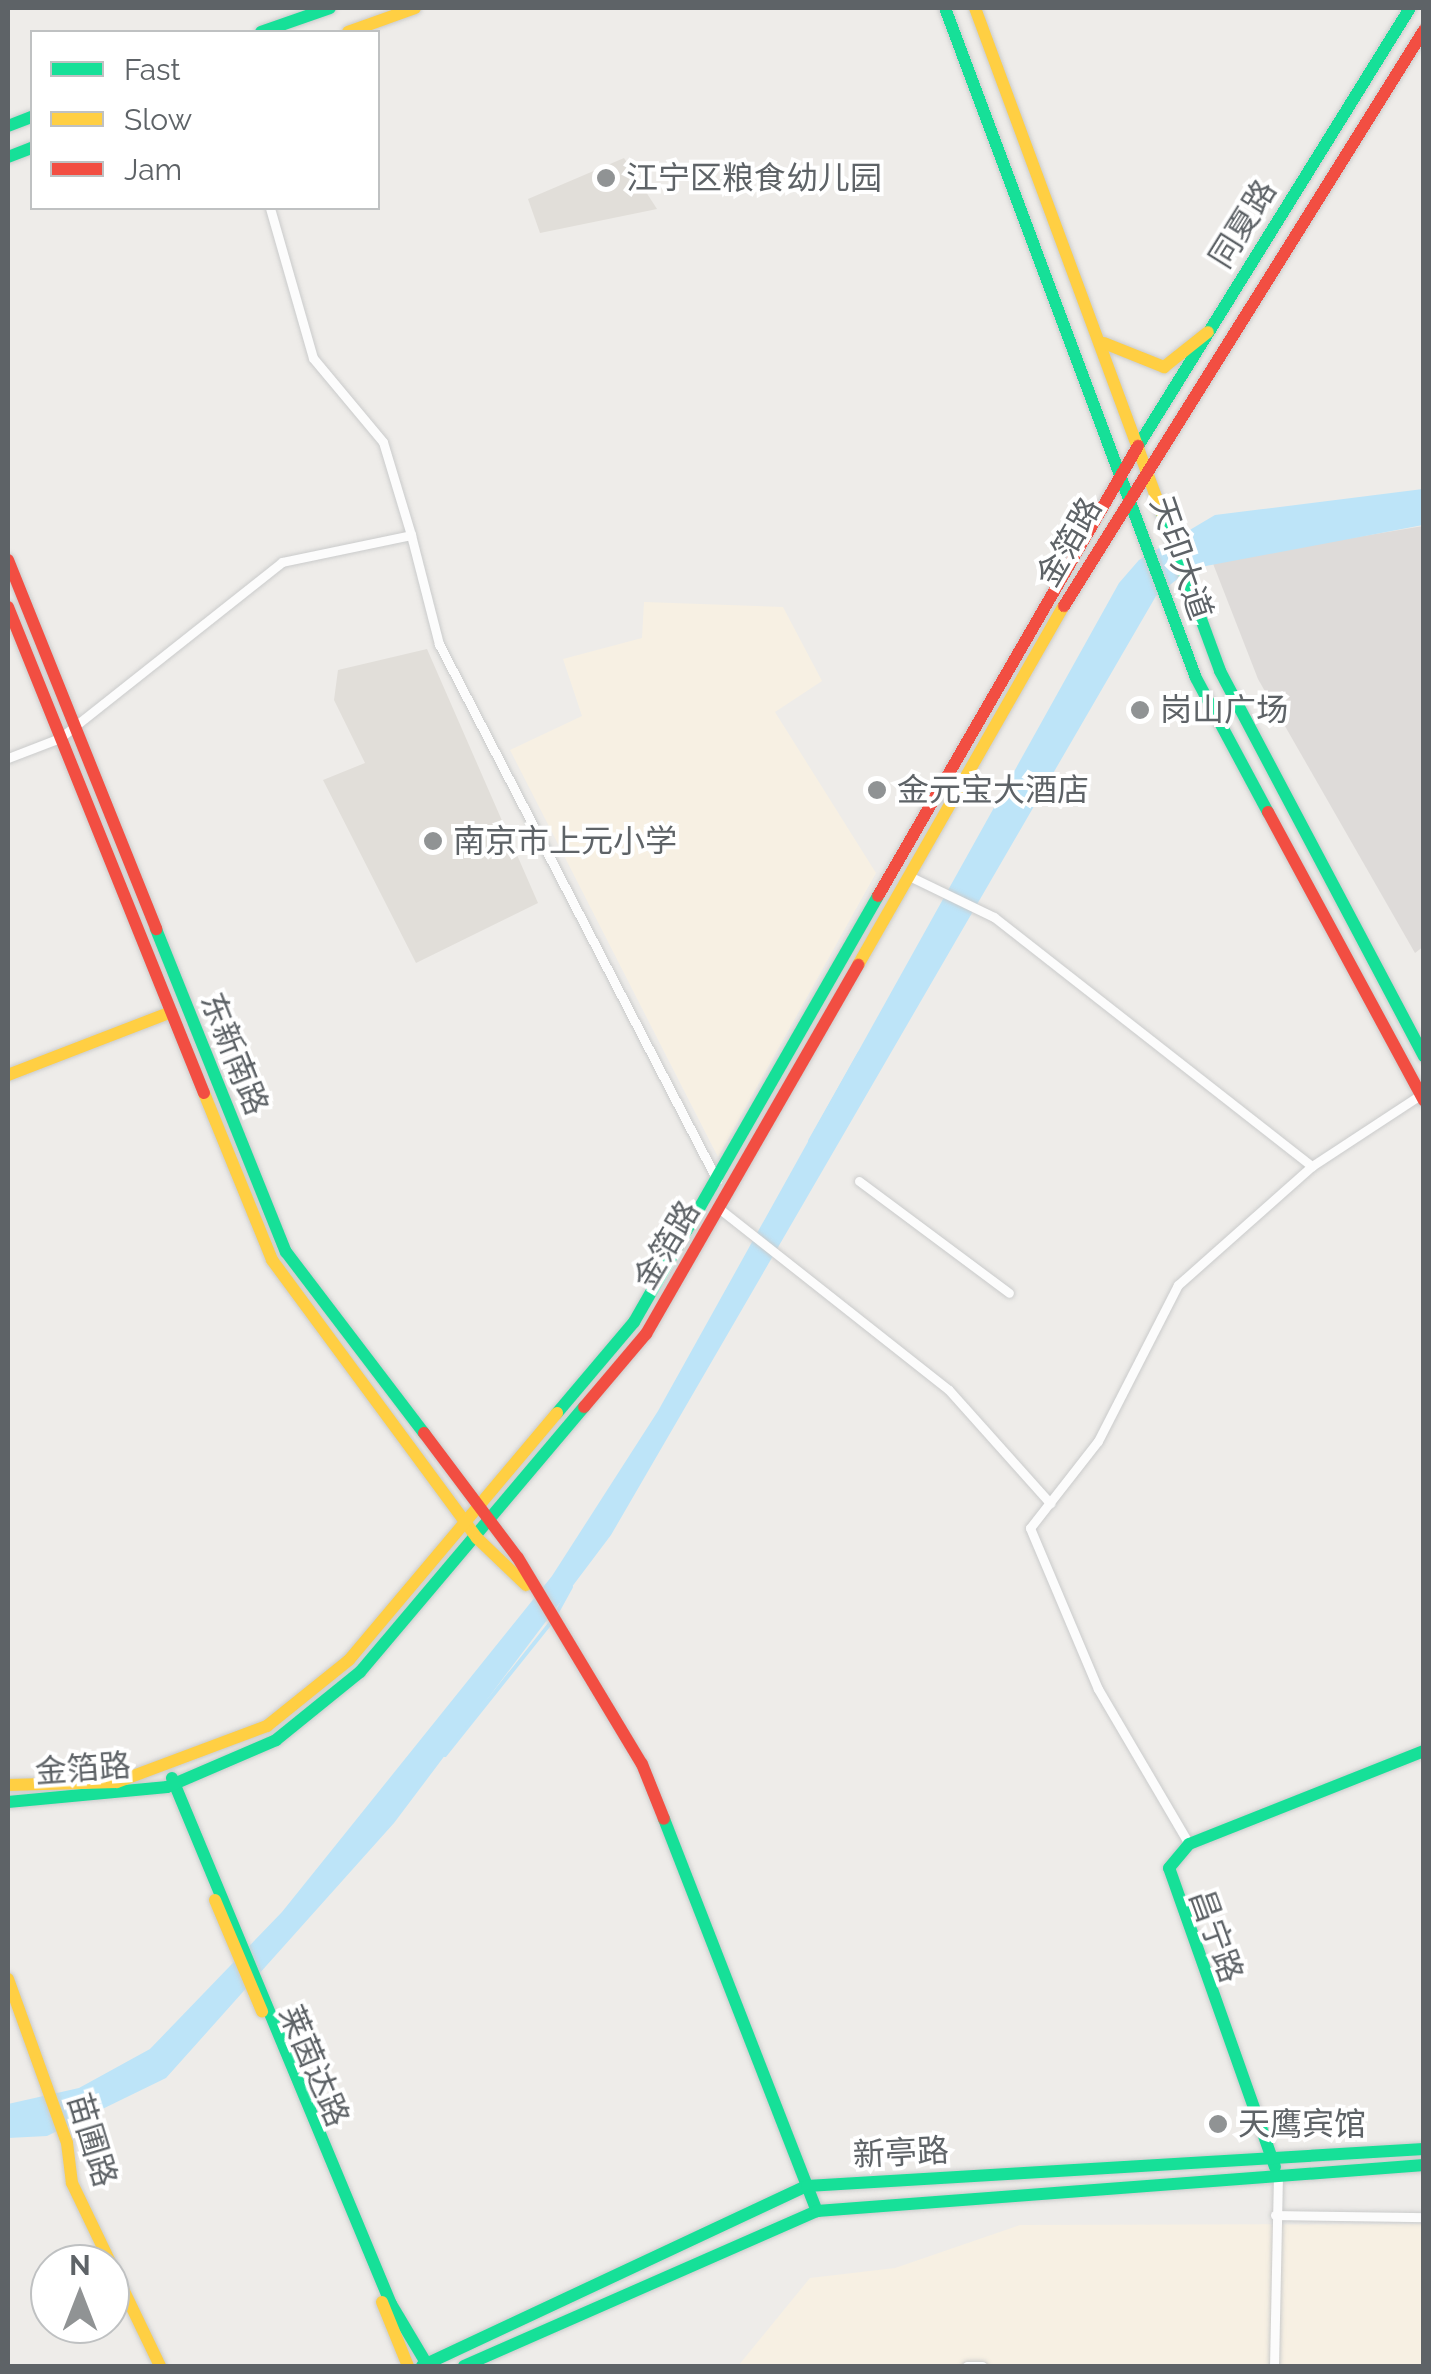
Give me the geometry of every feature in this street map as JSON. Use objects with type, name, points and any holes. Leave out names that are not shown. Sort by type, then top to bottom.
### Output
[{"type":"main road","points":[[267,30],[330,8]]},
{"type":"main road","points":[[354,30],[415,8]]},
{"type":"main road","name":"天印大道","points":[[944,8],[1122,471],[1166,604],[1232,754],[1422,1098]]},
{"type":"main road","name":"天印大道","points":[[975,8],[1139,443],[1189,590],[1255,747],[1424,1056]]},
{"type":"main road","name":"同夏路","points":[[1122,471],[1410,8]]},
{"type":"main road","name":"同夏路","points":[[1146,463],[1424,30]]},
{"type":"main road","points":[[1099,338],[1122,358],[1164,367],[1208,332]]},
{"type":"main road","name":"金箔路","points":[[8,1802],[171,1786],[276,1740],[346,1683],[489,1524],[646,1334],[1146,463]]},
{"type":"main road","name":"金箔路","points":[[8,1786],[117,1782],[168,1770],[268,1726],[349,1660],[464,1522],[478,1511],[634,1322],[718,1183],[1122,471]]},
{"type":"main road","name":"东新南路","points":[[8,560],[286,1252],[489,1524],[530,1589]]},
{"type":"main road","name":"东新南路","points":[[8,607],[272,1260],[476,1538],[530,1589]]},
{"type":"main road","points":[[8,1076],[171,1012]]},
{"type":"main road","points":[[530,1589],[642,1764],[817,2211]]},
{"type":"main road","name":"昌宁路","points":[[1278,2175],[1168,1888],[1168,1868],[1189,1844],[1424,1751]]},
{"type":"main road","name":"莱茵达路","points":[[168,1770],[171,1786],[268,2015],[408,2366]]},
{"type":"main road","name":"苗圃路","points":[[8,1980],[67,2143],[72,2183],[160,2366]]},
{"type":"main road","points":[[268,2015],[391,2304],[426,2366]]},
{"type":"main road","name":"新亭路","points":[[426,2366],[807,2186],[1424,2150]]},
{"type":"main road","name":"新亭路","points":[[464,2366],[817,2211],[1424,2166]]},
{"type":"street","points":[[271,210],[314,358],[384,442],[439,644],[718,1183]]},
{"type":"street","points":[[8,758],[60,738],[282,562],[411,535]]},
{"type":"street","points":[[909,876],[994,916],[1312,1166]]},
{"type":"street","points":[[1189,1844],[1098,1689],[1030,1528],[1098,1442],[1178,1285],[1312,1166],[1422,1098]]},
{"type":"street","points":[[859,1181],[1008,1293]]},
{"type":"street","points":[[720,1210],[950,1390],[1050,1503]]},
{"type":"street","points":[[1274,2366],[1278,2175]]},
{"type":"street","points":[[1276,2215],[1424,2217]]},
{"type":"street","points":[[967,2366],[982,2366]]},
{"type":"shaded area","name":"江宁区粮食幼儿园","points":[[624,158],[657,209],[540,233],[528,199]]},
{"type":"shaded area","points":[[1423,526],[1424,946],[1415,953],[1258,679],[1212,561]]},
{"type":"shaded area","points":[[644,602],[783,607],[822,681],[775,712],[876,873],[718,1157],[510,750],[582,716],[563,659],[642,638]]},
{"type":"shaded area","name":"南京市上元小学","points":[[427,649],[538,903],[416,963],[323,780],[365,763],[334,700],[338,670]]},
{"type":"shaded area","points":[[1423,2224],[1423,2366],[738,2366],[810,2278],[895,2268],[1020,2225]]},
{"type":"water","points":[[1423,489],[1423,525],[1190,569],[1156,596],[611,1535],[394,1823],[166,2078],[47,2136],[8,2138],[8,2104],[79,2088],[150,2049],[282,1912],[552,1576],[658,1411],[1119,583],[1139,560],[1215,515]]},
{"type":"waterway","points":[[810,1141],[859,1054]]},
{"type":"waterway","points":[[556,1614],[571,1587]]},
{"type":"waterway","points":[[445,1755],[551,1622]]},
{"type":"traffic: fast","points":[[267,30],[330,8]]},
{"type":"traffic: fast","points":[[945,8],[1196,678],[1268,812]]},
{"type":"traffic: fast","points":[[1138,446],[1410,8]]},
{"type":"traffic: fast","points":[[8,126],[30,118]]},
{"type":"traffic: fast","points":[[8,157],[30,149]]},
{"type":"traffic: fast","points":[[1162,513],[1220,671],[1424,1056]]},
{"type":"traffic: fast","points":[[557,1413],[634,1322],[878,896]]},
{"type":"traffic: fast","points":[[156,929],[286,1252],[424,1433]]},
{"type":"traffic: fast","points":[[8,1802],[167,1787],[276,1740],[360,1672],[584,1407]]},
{"type":"traffic: fast","points":[[1275,2167],[1169,1868],[1189,1844],[1424,1751]]},
{"type":"traffic: fast","points":[[172,1778],[391,2304],[428,2366]]},
{"type":"traffic: fast","points":[[664,1819],[817,2211]]},
{"type":"traffic: fast","points":[[422,2366],[807,2186],[1424,2149]]},
{"type":"traffic: fast","points":[[464,2366],[817,2211],[1424,2165]]},
{"type":"traffic: slow","points":[[354,30],[415,8]]},
{"type":"traffic: slow","points":[[975,8],[1162,513]]},
{"type":"traffic: slow","points":[[1104,343],[1164,367],[1208,332]]},
{"type":"traffic: slow","points":[[858,965],[1064,606]]},
{"type":"traffic: slow","points":[[8,1075],[171,1012]]},
{"type":"traffic: slow","points":[[204,1093],[272,1260],[477,1538],[526,1585]]},
{"type":"traffic: slow","points":[[8,1785],[117,1782],[267,1726],[349,1660],[557,1413]]},
{"type":"traffic: slow","points":[[215,1900],[262,2011]]},
{"type":"traffic: slow","points":[[8,1979],[67,2143],[72,2183],[160,2366]]},
{"type":"traffic: slow","points":[[382,2302],[408,2366]]},
{"type":"traffic: jam","points":[[1064,606],[1424,30]]},
{"type":"traffic: jam","points":[[878,896],[1138,446]]},
{"type":"traffic: jam","points":[[8,560],[156,929]]},
{"type":"traffic: jam","points":[[8,607],[204,1093]]},
{"type":"traffic: jam","points":[[1268,812],[1424,1101]]},
{"type":"traffic: jam","points":[[584,1407],[646,1334],[858,965]]},
{"type":"traffic: jam","points":[[424,1433],[518,1558],[642,1764],[664,1819]]},
{"type":"place","name":"江宁区粮食幼儿园","points":[[606,178]]},
{"type":"place","name":"岗山广场","points":[[1140,710]]},
{"type":"place","name":"金元宝大酒店","points":[[877,790]]},
{"type":"place","name":"南京市上元小学","points":[[433,841]]},
{"type":"place","name":"天鹰宾馆","points":[[1218,2124]]}]
